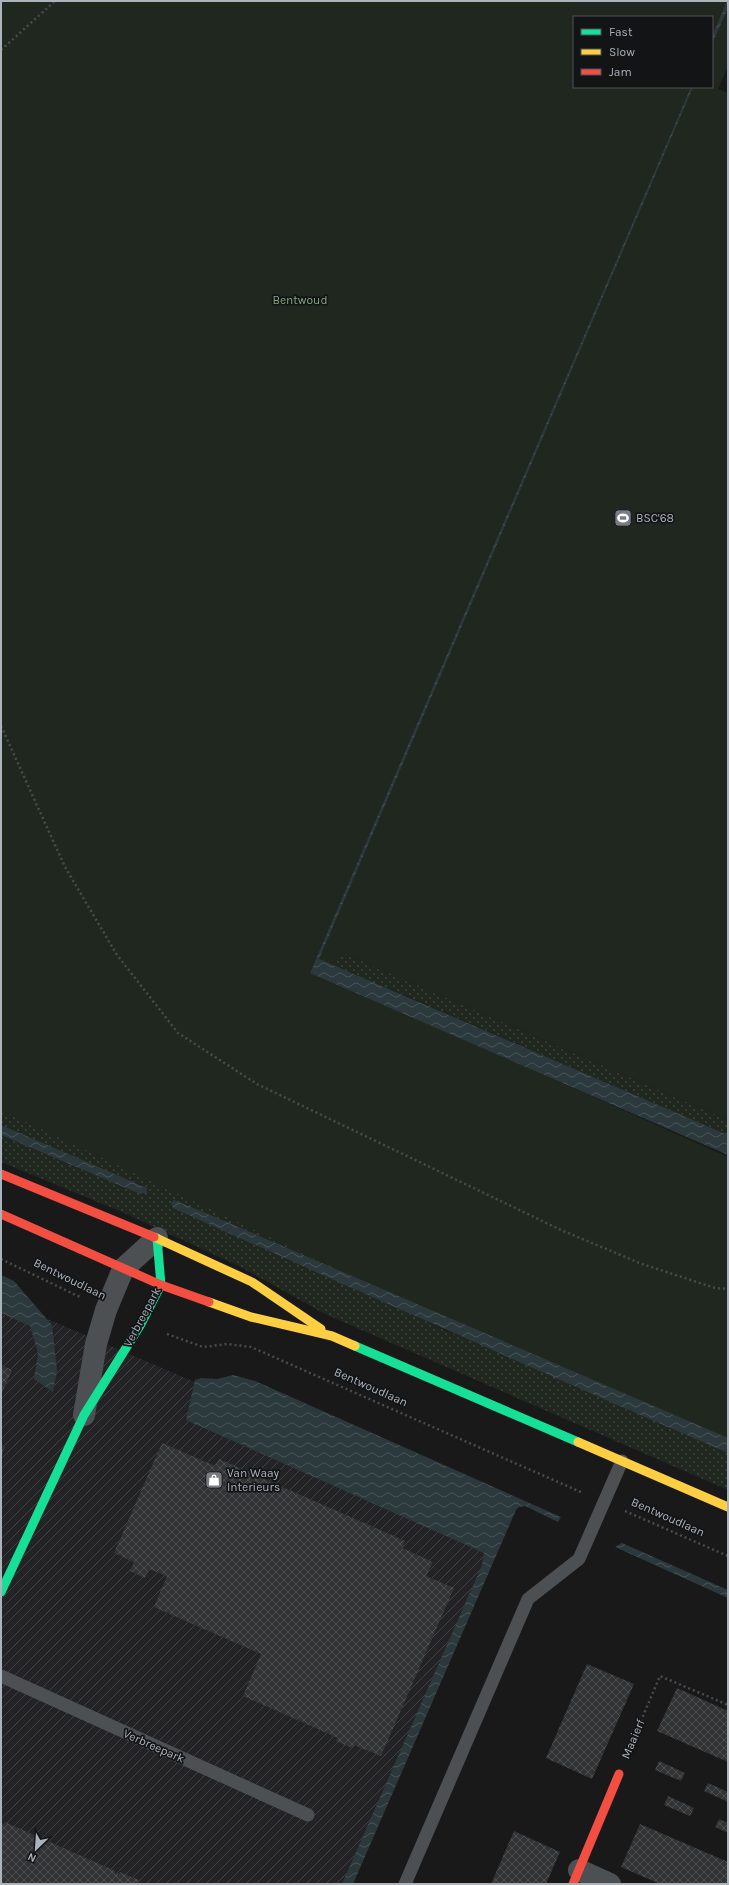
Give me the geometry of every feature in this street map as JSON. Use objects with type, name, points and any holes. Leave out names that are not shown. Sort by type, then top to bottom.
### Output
[{"type":"main road","points":[[1,1174],[157,1238],[252,1282],[332,1336]]},
{"type":"main road","points":[[1,1214],[161,1285],[251,1317],[332,1336],[728,1507]]},
{"type":"main road","name":"Verbreepark","points":[[1,1592],[84,1415],[141,1324],[161,1285],[157,1238]]},
{"type":"main road","name":"Maaierf","points":[[576,1877],[619,1774]]},
{"type":"street","name":"Verbreepark","points":[[84,1415],[96,1344],[106,1310],[123,1269],[157,1238]]},
{"type":"street","name":"Maaierf","points":[[576,1877],[610,1884]]},
{"type":"lane","points":[[405,1884],[528,1599],[579,1559],[622,1461]]},
{"type":"lane","name":"Verbreepark","points":[[1,1676],[308,1815]]},
{"type":"path","points":[[1,50],[55,1]]},
{"type":"path","points":[[1,726],[65,867],[118,955],[178,1033],[257,1084],[561,1230],[642,1264],[715,1288],[728,1289]]},
{"type":"path","name":"Bentwoudlaan","points":[[1,1259],[106,1310]]},
{"type":"path","name":"Bentwoudlaan","points":[[141,1324],[203,1347],[228,1344],[251,1347],[728,1556]]},
{"type":"path","name":"Maaierf","points":[[619,1774],[660,1676],[728,1705]]},
{"type":"shaded area","points":[[1,1299],[508,1516],[347,1884],[1,1884]]},
{"type":"green space","name":"Bentwoud","points":[[1,1],[728,1],[728,66],[718,89],[728,93],[728,1120],[341,952],[329,979],[728,1157],[728,1454],[1,1110]]},
{"type":"green space","points":[[339,951],[728,1120],[728,1135],[395,991],[323,963]]},
{"type":"green space","points":[[1,1077],[728,1438],[227,1222],[442,1329],[508,1356],[728,1453],[728,1490],[325,1314],[241,1267],[122,1212],[1,1162],[1,1135],[144,1195],[142,1185],[115,1175],[1,1125]]},
{"type":"water","points":[[727,1],[728,8],[713,42],[713,34]]},
{"type":"water","points":[[691,88],[693,88],[319,959],[728,1135],[728,1155],[310,973]]},
{"type":"water","points":[[1,1125],[147,1188],[147,1193],[140,1194],[1,1135]]},
{"type":"water","points":[[174,1200],[728,1438],[728,1453],[173,1208],[171,1203]]},
{"type":"water","points":[[1,1275],[14,1281],[52,1325],[57,1371],[53,1392],[34,1379],[38,1353],[30,1326],[1,1313]]},
{"type":"water","points":[[233,1375],[255,1381],[561,1517],[558,1522],[525,1506],[519,1507],[516,1510],[353,1884],[342,1884],[482,1565],[484,1553],[186,1420],[195,1380],[201,1378],[217,1379]]},
{"type":"water","points":[[622,1543],[728,1590],[728,1598],[615,1547]]},
{"type":"building","points":[[1,1365],[12,1370],[1,1395]]},
{"type":"building","points":[[162,1443],[215,1466],[219,1459],[405,1541],[402,1548],[433,1562],[426,1576],[454,1588],[381,1756],[354,1745],[352,1748],[336,1741],[338,1738],[243,1696],[261,1654],[154,1607],[167,1576],[149,1569],[145,1578],[130,1571],[134,1562],[114,1553]]},
{"type":"building","points":[[1,1445],[5,1447],[1,1457]]},
{"type":"building","points":[[587,1664],[634,1684],[592,1779],[546,1758]]},
{"type":"building","points":[[677,1688],[728,1711],[728,1762],[657,1731]]},
{"type":"building","points":[[659,1761],[685,1773],[681,1781],[655,1770]]},
{"type":"building","points":[[708,1783],[728,1792],[728,1802],[704,1791]]},
{"type":"building","points":[[668,1796],[694,1808],[690,1816],[664,1805]]},
{"type":"building","points":[[719,1819],[728,1823],[728,1833],[715,1827]]},
{"type":"building","points":[[5,1822],[115,1871],[115,1873],[119,1874],[120,1872],[139,1880],[138,1883],[140,1884],[1,1884],[1,1823],[4,1824]]},
{"type":"building","points":[[640,1824],[728,1862],[728,1884],[660,1884],[621,1867]]},
{"type":"building","points":[[514,1831],[560,1852],[546,1884],[491,1884]]},
{"type":"traffic: fast","points":[[1,1592],[84,1415],[141,1324],[161,1285],[157,1238]]},
{"type":"traffic: fast","points":[[355,1346],[578,1442]]},
{"type":"traffic: slow","points":[[154,1237],[252,1282],[321,1329]]},
{"type":"traffic: slow","points":[[209,1302],[251,1317],[332,1336],[355,1346]]},
{"type":"traffic: slow","points":[[578,1442],[728,1507]]},
{"type":"traffic: jam","points":[[1,1174],[154,1237]]},
{"type":"traffic: jam","points":[[1,1214],[161,1285],[209,1302]]},
{"type":"traffic: jam","points":[[573,1884],[619,1774]]},
{"type":"place","name":"BSC'68","points":[[623,518]]},
{"type":"place","name":"Van Waay Interieurs","points":[[214,1480]]}]
